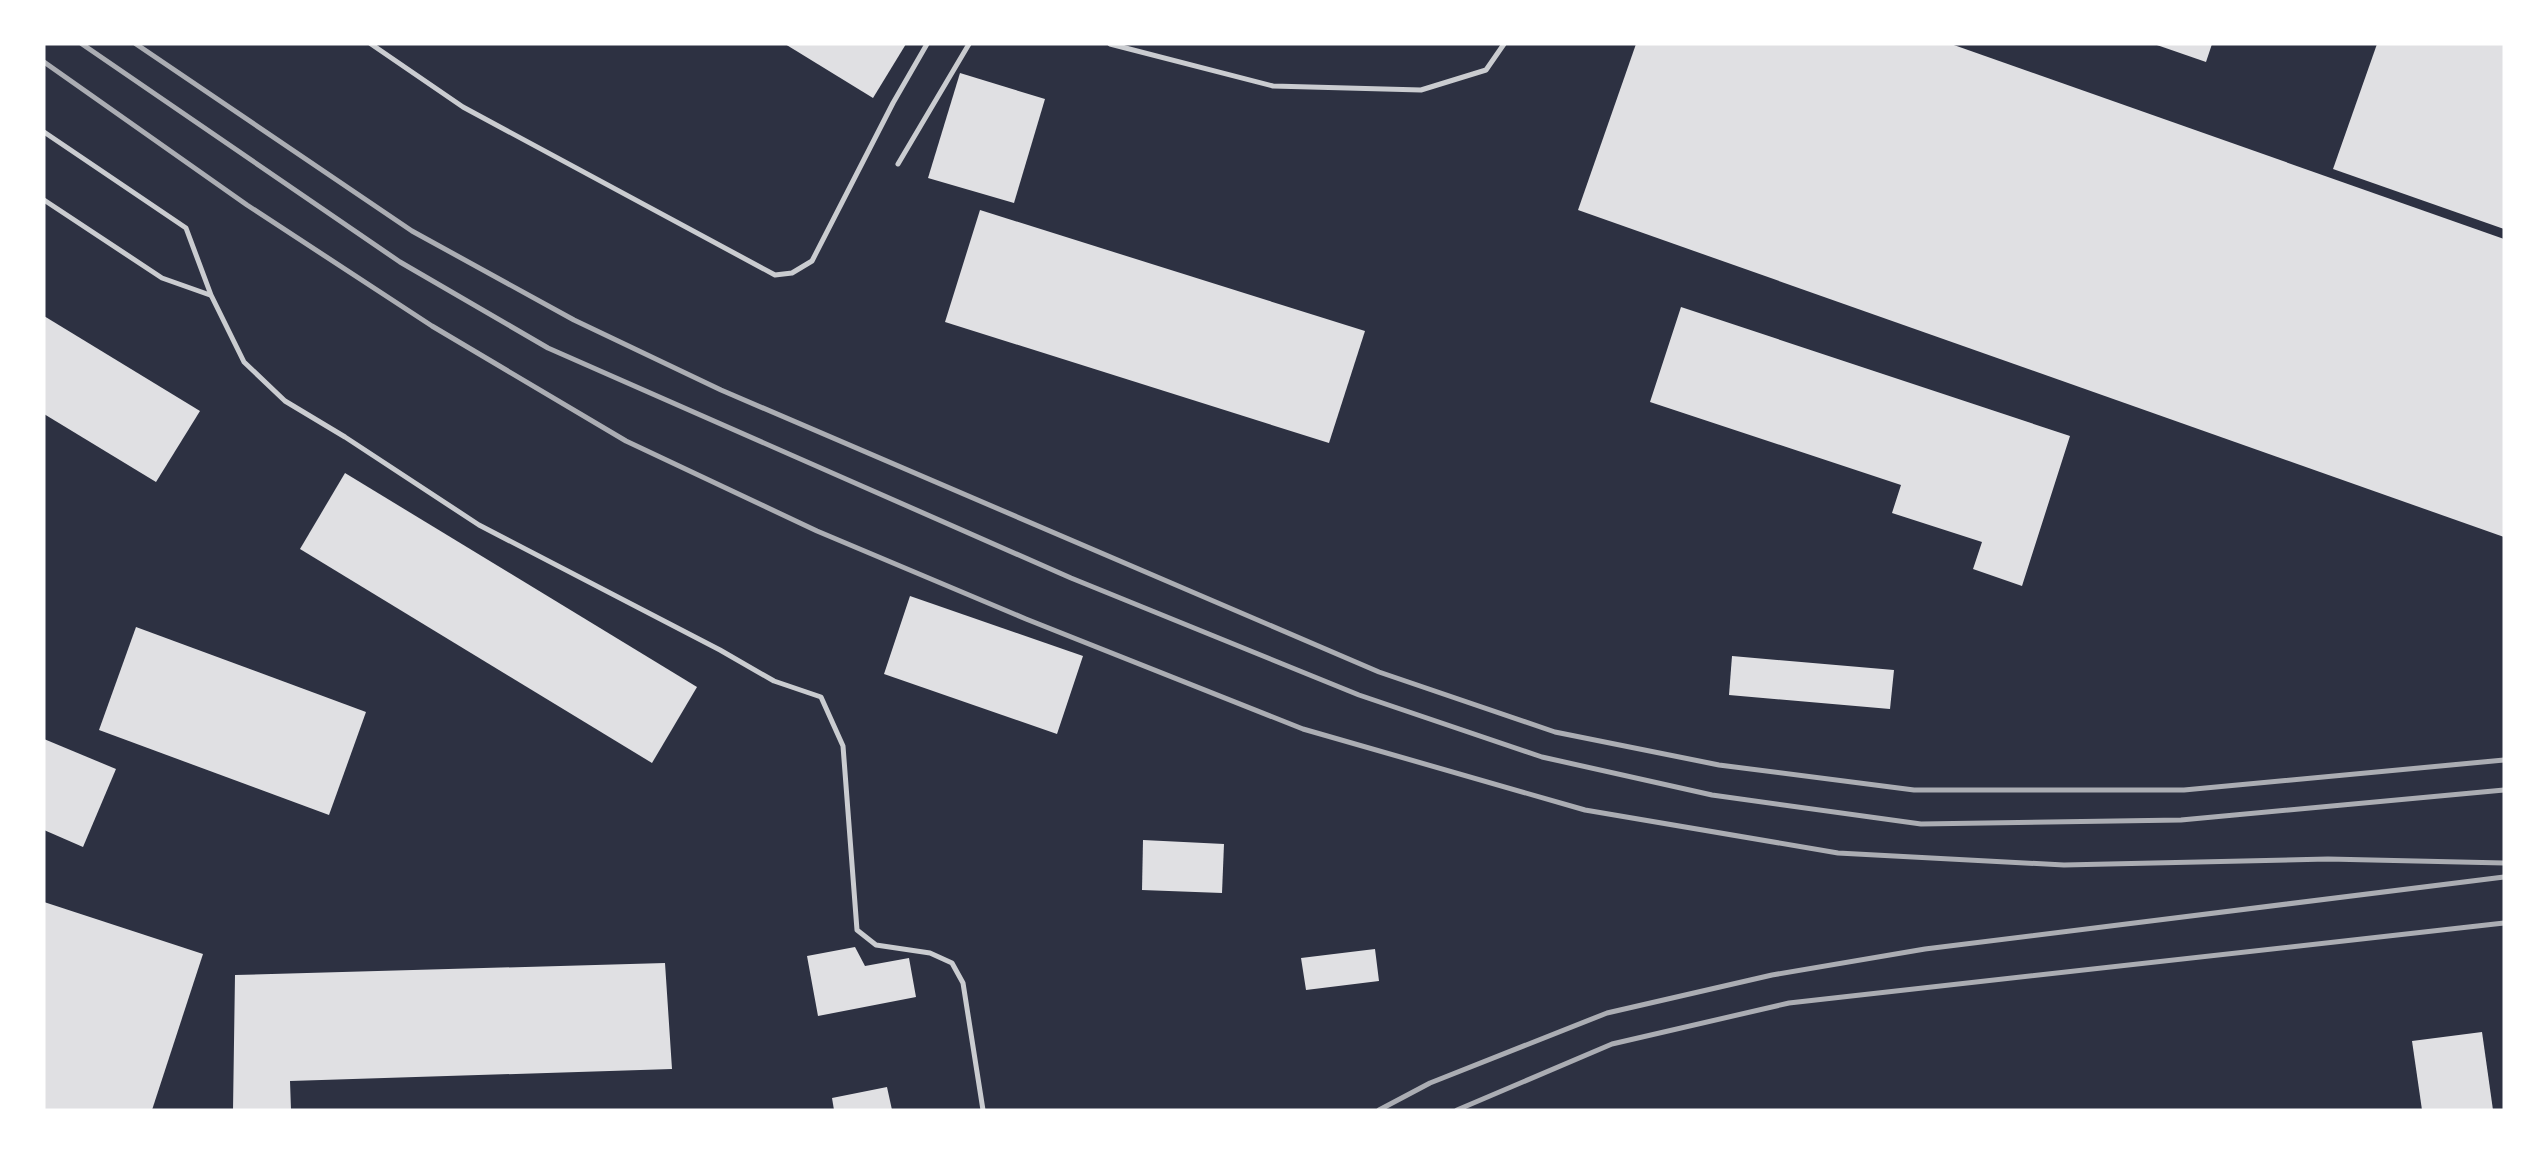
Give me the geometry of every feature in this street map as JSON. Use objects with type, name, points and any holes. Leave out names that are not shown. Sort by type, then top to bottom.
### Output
[{"type":"lane","points":[[371,44],[463,107],[775,275],[792,273],[812,261],[893,103],[927,44]]},
{"type":"lane","points":[[898,164],[969,44]]},
{"type":"lane","points":[[1110,44],[1273,86],[1421,90],[1486,70],[1504,44]]},
{"type":"lane","points":[[44,132],[186,228],[211,295],[244,362],[285,401],[479,525],[708,643],[774,681],[821,696],[843,746],[857,930],[876,945],[930,953],[952,963],[963,983],[983,1110]]},
{"type":"lane","points":[[44,200],[162,278],[211,295]]},
{"type":"building","points":[[785,44],[906,44],[873,98]]},
{"type":"building","points":[[1636,44],[1951,44],[2504,239],[2504,537],[1578,210]]},
{"type":"building","points":[[2154,44],[2212,44],[2206,62]]},
{"type":"building","points":[[2377,44],[2504,44],[2504,229],[2333,169]]},
{"type":"building","points":[[960,73],[1045,99],[1014,203],[928,178]]},
{"type":"building","points":[[980,210],[1365,331],[1329,443],[945,322]]},
{"type":"building","points":[[1681,307],[2070,436],[2022,586],[1973,569],[1982,542],[1892,513],[1901,485],[1650,402]]},
{"type":"building","points":[[44,316],[200,411],[156,482],[44,414]]},
{"type":"building","points":[[345,473],[697,687],[652,763],[300,549]]},
{"type":"building","points":[[910,596],[1083,656],[1057,734],[884,674]]},
{"type":"building","points":[[136,627],[366,712],[329,815],[99,730]]},
{"type":"building","points":[[1732,656],[1894,670],[1890,709],[1729,695]]},
{"type":"building","points":[[44,739],[116,769],[83,847],[44,830]]},
{"type":"building","points":[[1143,840],[1224,844],[1222,893],[1142,890]]},
{"type":"building","points":[[44,902],[203,954],[152,1110],[44,1110]]},
{"type":"building","points":[[855,947],[865,966],[909,958],[916,997],[818,1016],[807,956]]},
{"type":"building","points":[[1375,949],[1379,981],[1306,990],[1301,958]]},
{"type":"building","points":[[665,963],[672,1069],[290,1081],[291,1110],[233,1110],[235,975]]},
{"type":"building","points":[[2482,1032],[2493,1110],[2422,1110],[2412,1041]]},
{"type":"building","points":[[887,1087],[892,1110],[834,1110],[832,1098]]},
{"type":"railway","points":[[82,44],[400,262],[548,348],[1071,578],[1359,695],[1542,757],[1712,795],[1921,824],[2181,820],[2504,790]]},
{"type":"railway","points":[[136,44],[412,231],[574,320],[721,390],[1379,672],[1555,732],[1719,765],[1914,790],[2184,790],[2504,760]]},
{"type":"railway","points":[[44,62],[247,205],[432,326],[626,441],[817,531],[1026,619],[1303,729],[1585,810],[1838,853],[2064,865],[2328,859],[2504,863]]},
{"type":"railway","points":[[1379,1110],[1430,1083],[1607,1013],[1772,975],[1925,949],[2504,877]]},
{"type":"railway","points":[[1457,1110],[1612,1044],[1789,1003],[2504,923]]}]
